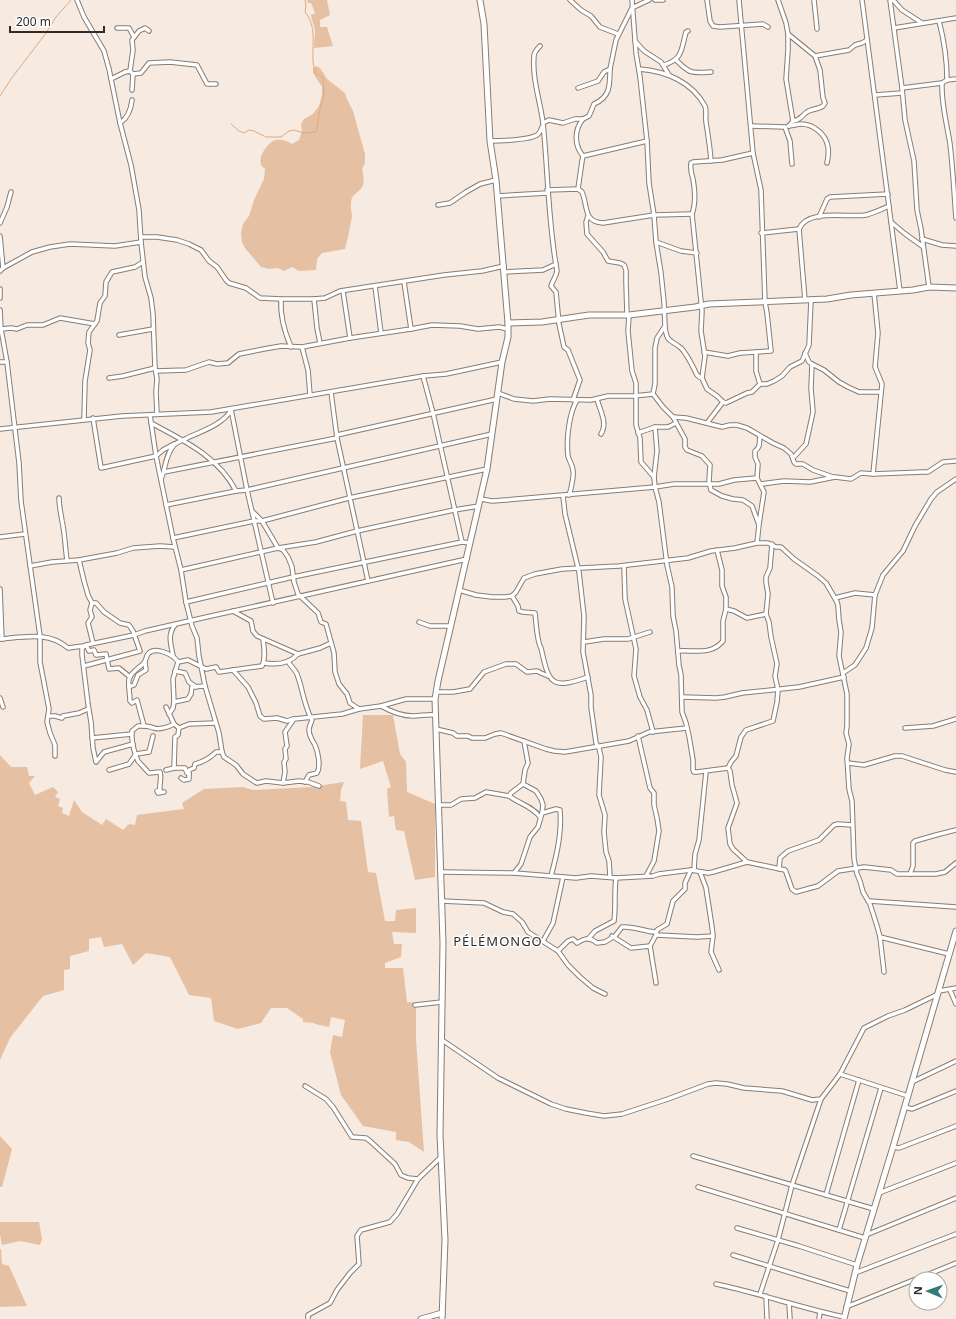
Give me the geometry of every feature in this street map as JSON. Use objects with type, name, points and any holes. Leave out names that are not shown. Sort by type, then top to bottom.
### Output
[{"type":"street","points":[[77,0],[84,17],[104,51],[131,165],[139,210],[141,242],[146,277],[151,298],[157,414]]},
{"type":"street","points":[[442,1319],[445,1240],[440,1158],[443,943],[435,699],[487,469],[508,326],[496,180],[490,141],[485,31],[480,0]]},
{"type":"street","points":[[570,0],[581,10],[591,16],[600,27],[618,34]]},
{"type":"street","points":[[632,0],[635,41],[647,141],[649,183],[661,273],[667,338],[670,342],[681,349],[694,367],[697,375],[702,378]]},
{"type":"street","points":[[584,156],[579,150],[576,138],[579,124],[583,119],[589,116],[594,104],[605,98],[609,87],[610,70],[616,40],[632,8],[649,0]]},
{"type":"street","points":[[655,0],[663,0]]},
{"type":"street","points":[[707,0],[710,21],[713,26],[763,24],[768,26]]},
{"type":"street","points":[[704,352],[728,356],[740,353],[771,351],[765,302],[760,185],[756,173],[753,153],[739,0]]},
{"type":"street","points":[[778,0],[788,34],[786,79],[793,121]]},
{"type":"street","points":[[814,0],[817,29]]},
{"type":"street","points":[[862,0],[900,291]]},
{"type":"street","points":[[890,0],[902,10],[923,23]]},
{"type":"street","points":[[890,0],[905,120],[914,161],[916,210],[929,287]]},
{"type":"street","points":[[894,28],[956,18]]},
{"type":"street","points":[[939,21],[946,56],[947,80]]},
{"type":"street","points":[[117,28],[129,28],[134,37]]},
{"type":"street","points":[[132,90],[132,40],[142,29],[149,30]]},
{"type":"street","points":[[664,65],[676,60],[683,48],[686,32],[688,31]]},
{"type":"street","points":[[787,126],[793,121],[801,118],[808,111],[823,106],[825,103],[823,98],[820,70],[815,56],[788,34]]},
{"type":"street","points":[[815,56],[849,50],[855,45],[867,40]]},
{"type":"street","points":[[635,41],[644,51],[661,62],[669,75]]},
{"type":"street","points":[[540,46],[534,55],[534,63],[535,84],[543,125],[547,168],[547,191],[557,271],[551,286],[556,292],[559,324],[564,348],[568,350],[580,380],[568,432],[568,456],[574,475],[569,495]]},
{"type":"street","points":[[676,60],[688,71],[694,73],[711,72]]},
{"type":"street","points":[[111,79],[125,72],[141,72],[149,63],[153,62],[195,64],[197,65],[207,84],[216,84]]},
{"type":"street","points":[[639,69],[669,75],[678,79],[696,93],[706,110],[711,161]]},
{"type":"street","points":[[578,88],[598,81],[604,72],[610,70]]},
{"type":"street","points":[[902,88],[942,83],[947,80],[956,79]]},
{"type":"street","points":[[942,83],[944,113],[953,176],[956,218]]},
{"type":"street","points":[[875,95],[902,93]]},
{"type":"street","points":[[120,123],[124,121],[129,112],[132,100]]},
{"type":"street","points":[[490,141],[535,137],[540,133],[543,125],[549,120],[563,123],[575,119],[583,119]]},
{"type":"street","points":[[751,126],[787,126],[801,124],[816,128],[824,137],[828,147],[826,163]]},
{"type":"street","points":[[787,126],[792,164]]},
{"type":"street","points":[[584,156],[647,141]]},
{"type":"street","points":[[753,153],[711,161],[693,162],[690,168],[693,184],[694,207],[692,214],[697,253],[702,317],[701,331],[705,356],[702,378],[707,389],[723,402],[726,403],[746,393],[752,392],[760,384],[767,384],[782,376],[790,368],[802,361],[809,345],[808,300],[799,229],[803,223],[828,215],[865,215],[889,206]]},
{"type":"street","points":[[578,190],[582,160],[584,156]]},
{"type":"street","points":[[438,205],[450,203],[480,184],[496,180]]},
{"type":"street","points":[[497,196],[547,191],[578,190],[582,192],[588,216],[586,228],[587,234],[603,252],[608,261],[624,265],[626,270],[628,330],[631,363],[636,383],[636,425],[641,462],[654,477]]},
{"type":"street","points":[[0,223],[7,207],[11,192]]},
{"type":"street","points":[[818,217],[827,199],[830,197],[888,194]]},
{"type":"street","points":[[588,216],[592,221],[603,223],[654,215],[692,214]]},
{"type":"street","points":[[891,222],[922,246]]},
{"type":"street","points":[[761,233],[799,229]]},
{"type":"street","points":[[0,236],[1,269],[32,252],[50,247],[70,244],[115,246],[141,242]]},
{"type":"street","points":[[141,237],[157,237],[177,240],[201,250],[209,261],[217,267],[229,283],[246,288],[260,298],[325,298],[343,291],[444,275],[482,271],[504,266]]},
{"type":"street","points":[[922,239],[942,245],[956,246]]},
{"type":"street","points":[[656,242],[681,251],[697,253]]},
{"type":"street","points":[[84,419],[85,386],[90,350],[88,338],[89,332],[97,321],[100,303],[105,296],[106,282],[112,272],[135,267],[144,262]]},
{"type":"street","points":[[504,272],[543,270],[556,264]]},
{"type":"street","points":[[404,282],[411,329]]},
{"type":"street","points":[[375,286],[381,333]]},
{"type":"street","points":[[109,378],[155,370],[186,370],[209,362],[217,364],[228,363],[238,354],[247,352],[281,346],[302,347],[432,325],[460,326],[478,329],[589,315],[628,315],[665,311],[709,304],[808,300],[913,290],[929,287],[956,288]]},
{"type":"street","points":[[0,289],[0,298]]},
{"type":"street","points":[[343,291],[350,338]]},
{"type":"street","points":[[873,474],[882,384],[875,368],[878,333],[874,293]]},
{"type":"street","points":[[281,299],[281,310],[291,347]]},
{"type":"street","points":[[314,299],[316,328],[320,343]]},
{"type":"street","points":[[0,310],[1,328],[7,362],[19,463],[21,501],[25,534],[40,636],[40,662],[49,709],[47,722],[55,745],[56,756]]},
{"type":"street","points":[[1,328],[17,329],[27,325],[43,325],[60,318],[94,324]]},
{"type":"street","points":[[665,326],[656,342],[655,384],[653,394],[673,417],[685,440],[685,447],[687,450],[702,456],[710,465],[708,478],[711,490],[733,499],[743,500],[752,506],[759,525]]},
{"type":"street","points":[[119,335],[153,329]]},
{"type":"street","points":[[302,347],[308,370],[310,395]]},
{"type":"street","points":[[756,352],[756,371],[760,384]]},
{"type":"street","points":[[805,353],[806,357],[812,364],[824,370],[839,382],[859,392],[881,392]]},
{"type":"street","points":[[0,362],[7,362]]},
{"type":"street","points":[[0,429],[14,426],[93,418],[202,413],[423,376],[446,374],[502,362]]},
{"type":"street","points":[[793,458],[806,444],[812,412],[812,364]]},
{"type":"street","points":[[423,376],[434,413],[462,542]]},
{"type":"street","points":[[330,392],[343,469],[368,581]]},
{"type":"street","points":[[498,393],[525,401],[597,399],[608,396],[637,396],[653,394]]},
{"type":"street","points":[[164,472],[241,458],[497,399]]},
{"type":"street","points":[[597,399],[605,423],[604,430],[601,434]]},
{"type":"street","points":[[707,423],[723,402]]},
{"type":"street","points":[[93,418],[101,468],[156,456],[163,450],[191,435],[210,428],[228,415],[231,409]]},
{"type":"street","points":[[231,409],[254,521],[273,603]]},
{"type":"street","points":[[150,415],[156,456],[181,570],[186,602],[197,638],[205,686],[219,733],[222,752],[227,760],[236,765],[252,781],[257,783],[266,780],[283,783],[294,781],[319,786]]},
{"type":"street","points":[[673,417],[686,418],[722,427],[737,425],[751,430],[773,444],[784,448],[791,454],[796,464],[803,464],[813,470],[835,477],[851,479],[860,473],[928,472],[943,462],[956,461]]},
{"type":"street","points":[[151,423],[184,440],[214,462],[225,473],[236,491]]},
{"type":"street","points":[[638,432],[656,427],[668,427],[676,423]]},
{"type":"street","points":[[656,427],[657,459],[654,477],[659,502],[666,560],[672,588],[673,616],[676,631],[682,696],[682,712],[692,750],[693,771],[706,772],[728,768]]},
{"type":"street","points":[[166,505],[248,490],[492,434]]},
{"type":"street","points":[[757,543],[764,492],[757,478],[758,464],[755,457],[755,451],[758,449],[760,444],[760,436]]},
{"type":"street","points":[[161,480],[167,456],[174,444]]},
{"type":"street","points":[[173,538],[254,521],[262,521],[349,498],[487,469]]},
{"type":"street","points":[[761,484],[784,481],[810,482],[835,477]]},
{"type":"street","points":[[480,499],[492,501],[563,496],[674,484],[709,485],[734,480],[757,478]]},
{"type":"street","points":[[682,696],[716,698],[778,690],[811,685],[843,675],[855,665],[866,648],[872,628],[874,595],[886,571],[903,551],[911,532],[931,499],[937,492],[956,479]]},
{"type":"street","points":[[563,496],[567,521],[579,569],[584,616],[583,652],[591,695],[591,707],[596,743],[601,757],[599,795],[605,816],[606,852],[609,861],[610,877]]},
{"type":"street","points":[[59,498],[67,560]]},
{"type":"street","points":[[181,570],[278,548],[316,542],[357,531],[454,510],[479,506]]},
{"type":"street","points":[[253,512],[262,521],[278,548],[283,550],[288,557],[292,567],[298,594],[318,613],[321,622],[326,624],[334,653],[335,672],[339,684],[347,694],[350,703],[359,709]]},
{"type":"street","points":[[0,537],[25,534]]},
{"type":"street","points":[[186,602],[293,577],[462,542],[470,543]]},
{"type":"street","points":[[459,590],[476,595],[492,597],[512,596],[526,576],[562,569],[624,566],[688,558],[711,551],[757,543],[768,543],[776,547],[781,547],[794,559],[826,583],[838,606],[841,632],[840,656],[847,694],[848,726],[846,733],[849,744],[849,789],[852,801],[854,859],[863,892],[869,901],[880,937],[884,972]]},
{"type":"street","points":[[728,768],[736,756],[741,737],[746,730],[773,721],[777,702],[778,690],[775,676],[776,659],[766,614],[768,594],[766,577],[770,568],[772,544]]},
{"type":"street","points":[[30,566],[67,560],[79,560],[117,553],[133,548],[160,546],[175,547]]},
{"type":"street","points":[[678,651],[709,651],[721,644],[723,640],[723,621],[726,609],[726,595],[722,586],[722,570],[717,550]]},
{"type":"street","points":[[0,589],[1,639],[44,636],[54,639],[68,648],[85,646],[134,635],[145,631],[467,559]]},
{"type":"street","points":[[79,560],[88,595],[92,603],[90,610],[92,617],[88,623],[93,643]]},
{"type":"street","points":[[624,566],[625,599],[636,649],[634,676],[640,697],[647,710],[653,732]]},
{"type":"street","points":[[835,598],[855,593],[874,595]]},
{"type":"street","points":[[512,596],[518,606],[519,611],[535,613],[538,628],[538,644],[548,676]]},
{"type":"street","points":[[92,603],[96,603],[104,612],[120,623],[130,625],[134,631],[140,651]]},
{"type":"street","points":[[726,609],[734,611],[747,618],[766,614]]},
{"type":"street","points":[[233,611],[251,621],[253,631],[257,636],[298,654]]},
{"type":"street","points":[[419,622],[430,626],[451,626]]},
{"type":"street","points":[[173,656],[170,637],[171,631],[175,625]]},
{"type":"street","points":[[584,642],[604,639],[622,640],[650,632]]},
{"type":"street","points":[[263,639],[264,663]]},
{"type":"street","points":[[178,662],[188,660],[206,669],[216,667],[219,672],[255,668],[262,666],[264,663],[275,664],[288,661],[294,659],[298,654],[320,648],[331,643]]},
{"type":"street","points":[[85,646],[89,651],[94,650],[96,655],[106,654],[109,669],[119,668],[130,677]]},
{"type":"street","points":[[85,646],[82,650],[88,710],[96,762],[104,752],[133,744]]},
{"type":"street","points":[[84,666],[140,651],[150,653],[162,651],[173,656],[178,662]]},
{"type":"street","points":[[129,686],[134,685],[138,675],[146,670],[145,662],[147,655],[150,653]]},
{"type":"street","points":[[288,661],[297,672],[304,700],[312,720],[309,729],[310,738],[315,746],[319,770],[317,773],[309,775],[305,782]]},
{"type":"street","points":[[144,726],[138,700],[132,703],[130,701],[129,686],[130,677],[145,662]]},
{"type":"street","points":[[169,714],[173,708],[173,679],[178,662]]},
{"type":"street","points":[[436,692],[453,692],[470,689],[484,672],[509,663],[516,664],[527,672],[537,671],[548,676],[556,683],[561,684],[571,683],[588,677]]},
{"type":"street","points":[[233,670],[248,687],[256,703],[260,716],[264,719],[277,718],[287,720],[342,714],[406,699],[435,699]]},
{"type":"street","points":[[175,671],[185,674],[189,682],[196,687]]},
{"type":"street","points":[[174,702],[188,699],[192,688],[205,686]]},
{"type":"street","points":[[0,698],[3,707]]},
{"type":"street","points":[[381,706],[410,716],[428,714],[436,715]]},
{"type":"street","points":[[166,707],[174,724],[179,728]]},
{"type":"street","points":[[48,716],[62,718],[63,716],[88,710]]},
{"type":"street","points":[[283,783],[286,772],[284,762],[286,759],[285,749],[287,746],[285,732],[294,719]]},
{"type":"street","points":[[905,728],[933,726],[956,719]]},
{"type":"street","points":[[179,728],[189,724],[215,723]]},
{"type":"street","points":[[164,792],[158,793],[157,791],[160,790],[159,785],[162,779],[160,772],[149,773],[139,762],[133,744],[132,731],[138,726],[150,726],[154,728],[174,724]]},
{"type":"street","points":[[174,768],[175,737],[178,735],[179,728]]},
{"type":"street","points":[[436,729],[454,733],[457,736],[485,738],[495,734],[501,734],[554,751],[574,751],[629,741],[638,736],[653,732],[687,728]]},
{"type":"street","points":[[92,738],[132,734]]},
{"type":"street","points":[[109,770],[129,764],[136,754],[149,752],[153,736]]},
{"type":"street","points":[[638,736],[650,788],[654,793],[654,805],[659,826],[654,861],[646,876]]},
{"type":"street","points":[[509,796],[511,792],[523,784],[525,770],[528,763],[524,741]]},
{"type":"street","points":[[181,778],[184,780],[189,779],[189,770],[194,768],[195,764],[206,760],[216,752],[222,752]]},
{"type":"street","points":[[848,763],[864,765],[895,756],[902,756],[945,770],[956,772]]},
{"type":"street","points":[[166,770],[185,768],[187,774],[189,774]]},
{"type":"street","points":[[728,768],[737,803],[728,828],[730,844],[733,849],[747,862]]},
{"type":"street","points":[[656,983],[650,946],[657,930],[667,924],[673,901],[685,889],[685,883],[692,870],[699,840],[706,772]]},
{"type":"street","points":[[514,873],[521,864],[530,838],[538,827],[543,805],[536,791],[523,784]]},
{"type":"street","points":[[439,805],[451,805],[461,799],[475,798],[486,792],[509,796],[537,812],[540,817]]},
{"type":"street","points":[[542,812],[556,809],[560,810],[561,823],[558,848],[551,876]]},
{"type":"street","points":[[779,869],[780,858],[788,851],[819,840],[834,825],[852,825]]},
{"type":"street","points":[[910,874],[913,866],[913,843],[915,841],[936,834],[956,830]]},
{"type":"street","points":[[441,872],[514,873],[563,877],[616,878],[653,876],[692,870],[700,872],[713,872],[747,862],[786,872],[792,889],[796,892],[818,886],[838,871],[864,867],[879,870],[891,870],[897,874],[942,873],[956,862]]},
{"type":"street","points":[[700,872],[706,888],[713,936],[711,952],[719,970]]},
{"type":"street","points":[[543,941],[553,923],[563,877]]},
{"type":"street","points":[[558,951],[568,941],[573,939],[577,943],[585,938],[588,938],[614,921],[616,910],[614,896],[616,878]]},
{"type":"street","points":[[442,901],[484,903],[503,912],[510,912],[522,922],[528,932],[558,951],[574,972],[593,988],[604,994]]},
{"type":"street","points":[[869,901],[956,907]]},
{"type":"street","points":[[588,938],[597,943],[605,942],[612,936],[615,936],[622,927],[637,928],[656,934],[697,937],[713,936]]},
{"type":"street","points":[[716,1284],[760,1294],[844,1318],[857,1265],[956,931]]},
{"type":"street","points":[[612,936],[631,948],[650,946]]},
{"type":"street","points":[[880,937],[949,954]]},
{"type":"street","points":[[760,1294],[778,1240],[792,1185],[821,1099],[840,1074],[864,1028],[888,1016],[905,1010],[939,992],[956,988]]},
{"type":"street","points":[[950,990],[956,1004]]},
{"type":"street","points":[[415,1005],[442,1002]]},
{"type":"street","points":[[442,1040],[498,1078],[551,1104],[566,1109],[604,1116],[622,1114],[708,1084],[716,1083],[782,1092],[812,1100],[821,1099]]},
{"type":"street","points":[[911,1082],[956,1060]]},
{"type":"street","points":[[840,1074],[908,1096]]},
{"type":"street","points":[[826,1195],[859,1080]]},
{"type":"street","points":[[305,1086],[326,1099],[333,1107],[352,1137],[366,1138],[395,1164],[398,1173],[403,1177],[418,1179]]},
{"type":"street","points":[[839,1230],[881,1088]]},
{"type":"street","points":[[905,1107],[912,1109],[956,1091]]},
{"type":"street","points":[[893,1147],[899,1148],[956,1126]]},
{"type":"street","points":[[693,1156],[874,1209]]},
{"type":"street","points":[[308,1319],[308,1315],[330,1303],[337,1290],[359,1264],[357,1236],[361,1230],[390,1222],[397,1214],[418,1179],[440,1158]]},
{"type":"street","points":[[879,1193],[956,1163]]},
{"type":"street","points":[[698,1187],[839,1230],[866,1236],[956,1198]]},
{"type":"street","points":[[737,1228],[857,1265]]},
{"type":"street","points":[[855,1274],[956,1234]]},
{"type":"street","points":[[733,1255],[850,1291]]},
{"type":"street","points":[[937,1271],[956,1264]]},
{"type":"street","points":[[846,1307],[908,1282]]},
{"type":"street","points":[[766,1296],[767,1319]]},
{"type":"street","points":[[789,1303],[790,1319]]},
{"type":"street","points":[[819,1319],[820,1312]]},
{"type":"street","points":[[421,1319],[442,1313]]},
{"type":"shaded area","points":[[307,0],[327,0],[330,15],[320,20],[320,27],[327,27],[333,46],[314,48],[315,31],[311,15],[315,13],[311,3],[308,3]]},
{"type":"shaded area","points":[[316,66],[320,68],[327,79],[345,93],[353,111],[365,154],[365,163],[362,169],[364,178],[362,188],[352,198],[352,216],[345,249],[322,253],[317,259],[316,270],[299,271],[292,267],[284,271],[278,268],[269,269],[261,267],[245,248],[242,242],[241,233],[243,224],[249,216],[254,200],[264,179],[265,169],[261,165],[261,157],[265,149],[273,141],[282,140],[292,144],[299,140],[302,131],[301,124],[304,119],[313,114],[319,106],[322,95],[322,87],[313,73],[313,68]]},
{"type":"shaded area","points":[[363,715],[393,715],[400,754],[406,762],[407,792],[435,804],[435,877],[415,880],[404,831],[396,830],[394,816],[389,817],[387,789],[391,787],[383,761],[360,769]]},
{"type":"shaded area","points":[[0,755],[11,767],[27,767],[29,776],[35,776],[29,783],[35,795],[53,787],[58,792],[55,797],[60,799],[58,806],[63,808],[62,813],[69,816],[74,800],[82,812],[102,825],[106,819],[123,830],[129,824],[135,825],[137,815],[184,809],[182,803],[204,789],[243,787],[253,790],[311,787],[344,782],[341,790],[340,801],[346,802],[348,820],[361,821],[368,872],[376,873],[385,921],[395,921],[396,910],[416,908],[416,933],[392,932],[394,944],[402,944],[401,957],[385,963],[385,968],[403,968],[407,1002],[416,1003],[416,1040],[424,1152],[409,1142],[396,1140],[396,1132],[363,1126],[341,1095],[330,1052],[333,1035],[342,1037],[345,1020],[331,1017],[329,1027],[303,1022],[303,1019],[287,1008],[271,1008],[261,1023],[238,1029],[214,1021],[211,998],[189,995],[170,957],[146,953],[133,965],[122,944],[104,947],[101,937],[89,939],[89,951],[70,956],[70,969],[64,970],[64,990],[43,996],[10,1038],[0,1060]]},
{"type":"shaded area","points":[[0,1136],[12,1149],[2,1187],[0,1187]]},
{"type":"shaded area","points":[[0,1222],[39,1222],[42,1239],[40,1245],[20,1241],[2,1245]]},
{"type":"shaded area","points":[[0,1249],[2,1264],[9,1266],[27,1306],[0,1307]]},
{"type":"waterway","points":[[0,96],[56,17],[71,0]]},
{"type":"waterway","points":[[231,124],[239,131],[244,133],[249,130],[266,137],[281,137],[289,131],[294,130],[304,133],[315,132],[317,130],[319,113],[324,94],[323,77],[316,74],[314,66],[313,29],[309,17],[305,12],[305,0]]},
{"type":"district","name":"PÉLÉMONGO","points":[[498,941]]}]
